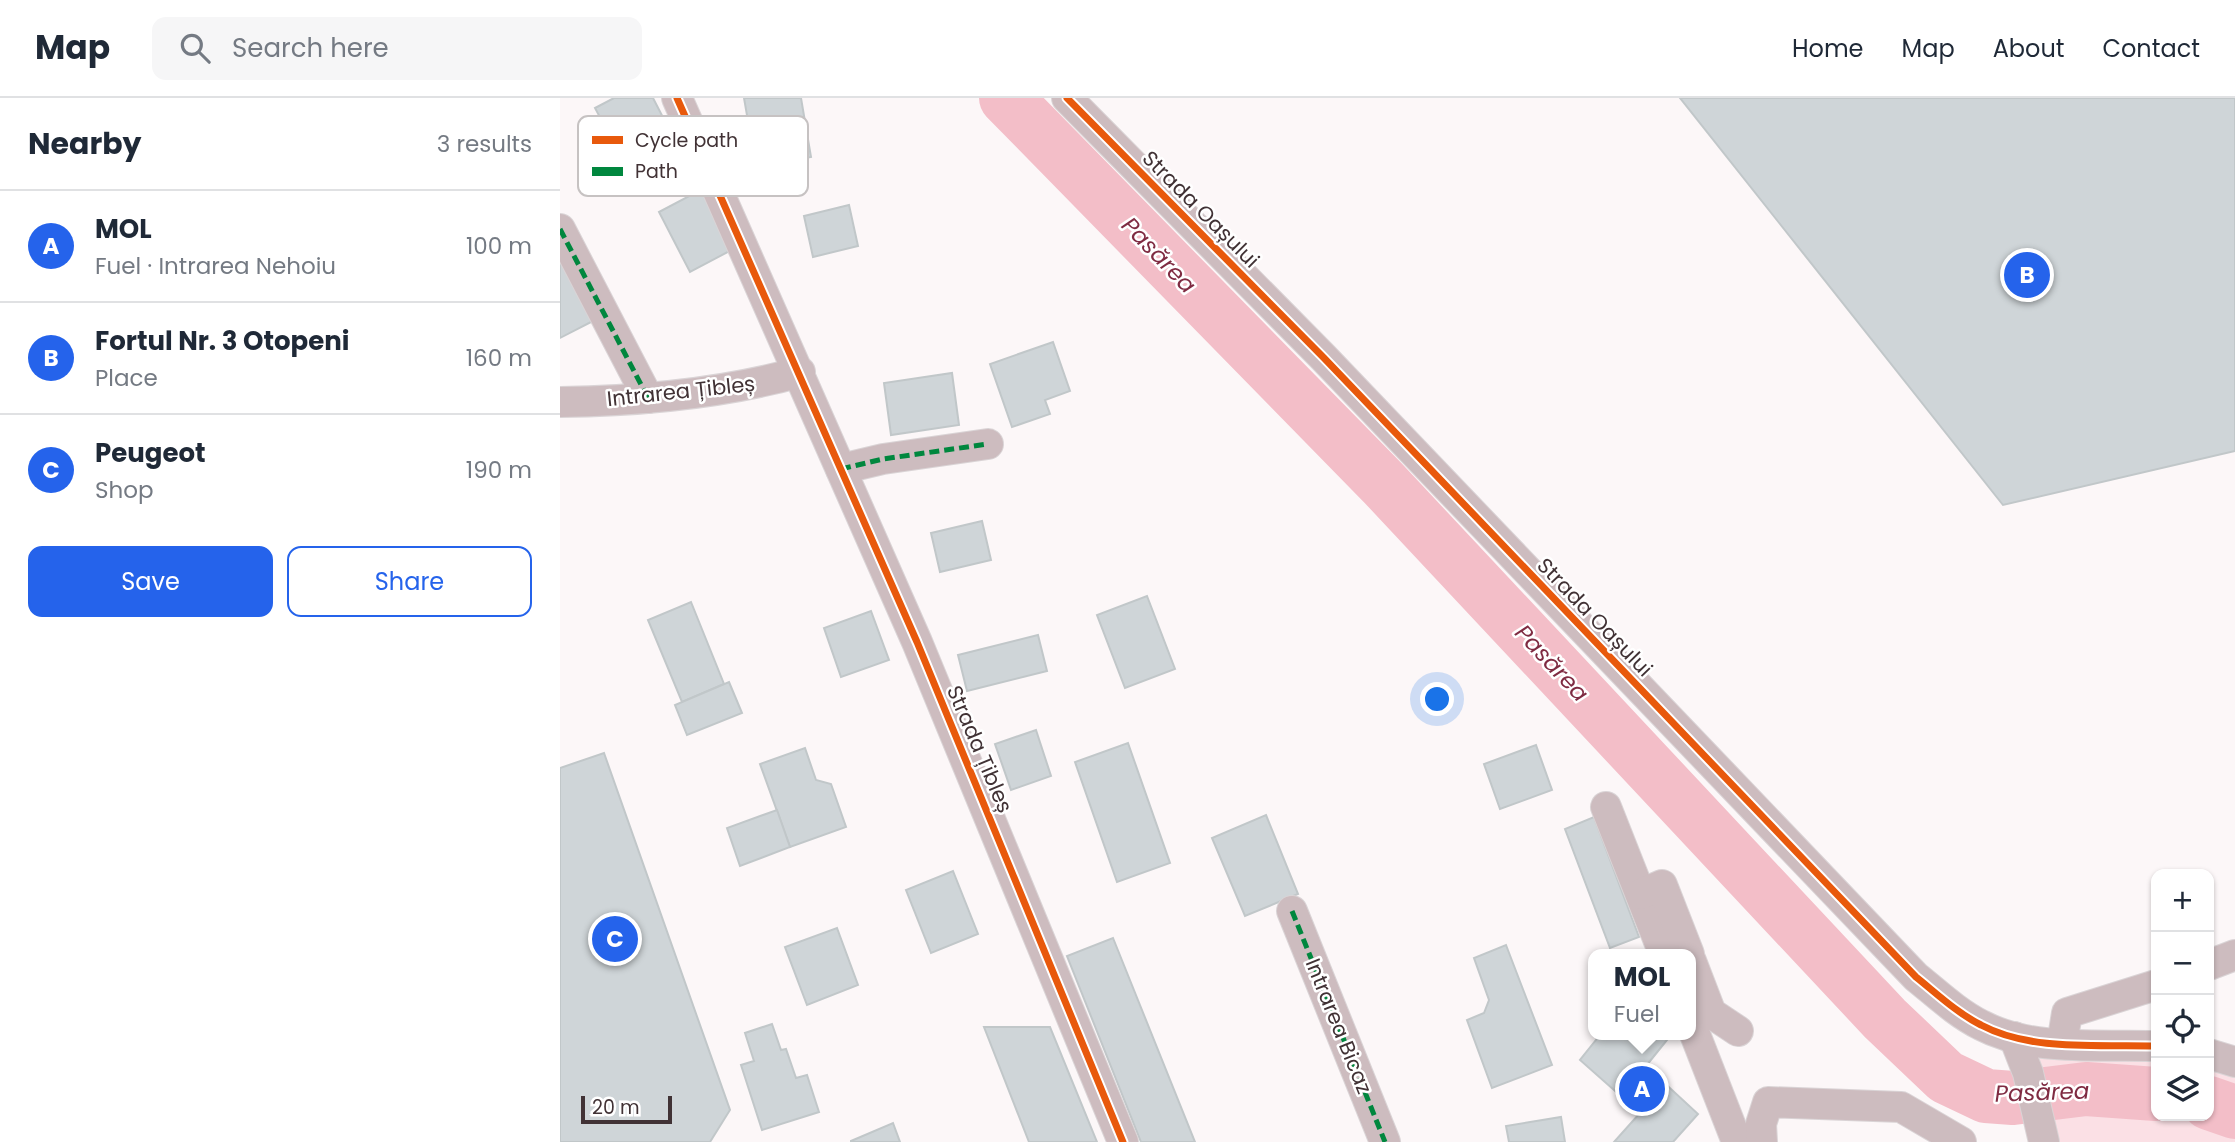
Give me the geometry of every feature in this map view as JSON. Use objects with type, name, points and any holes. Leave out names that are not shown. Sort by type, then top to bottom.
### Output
[{"type":"street","name":"Strada Țibleș","points":[[677,98],[685,116]]},
{"type":"street","name":"Strada Oașului","points":[[1067,98],[1324,358],[1871,933],[1947,1002],[1981,1025],[2014,1037],[2062,1044],[2151,1046]]},
{"type":"street","name":"Strada Țibleș","points":[[721,196],[917,642],[1123,1142]]},
{"type":"street","points":[[560,229],[648,398]]},
{"type":"street","name":"Intrarea Țibleș","points":[[560,402],[648,398],[734,388],[800,372]]},
{"type":"street","points":[[841,469],[883,459],[988,444]]},
{"type":"street","points":[[1606,807],[1662,949]]},
{"type":"street","points":[[1640,894],[1662,885],[1687,949]]},
{"type":"street","name":"Intrarea Bicaz","points":[[1292,911],[1385,1142]]},
{"type":"street","points":[[2214,963],[2235,955]]},
{"type":"street","points":[[1696,974],[1711,1013],[1738,1031]]},
{"type":"street","points":[[2062,1044],[2067,1013],[2151,987]]},
{"type":"street","points":[[1696,1037],[1737,1142]]},
{"type":"street","points":[[2014,1037],[2028,1073],[2044,1142]]},
{"type":"street","points":[[2214,1056],[2235,1062]]},
{"type":"street","points":[[1762,1142],[1761,1124],[1768,1102],[1900,1107],[1961,1142]]},
{"type":"shaded area","points":[[2014,1037],[2151,1046],[2151,1121],[2214,1121],[2214,1056],[2235,1062],[2235,1142],[2044,1142]]},
{"type":"building","points":[[614,98],[653,98],[662,116],[599,116],[595,108]]},
{"type":"building","points":[[744,98],[801,98],[804,116],[747,116]]},
{"type":"building","points":[[1680,98],[2235,98],[2235,451],[2003,505]]},
{"type":"building","points":[[689,196],[713,196],[739,246],[690,272],[659,212]]},
{"type":"building","points":[[849,205],[858,246],[813,257],[804,216]]},
{"type":"building","points":[[560,256],[593,321],[560,338]]},
{"type":"building","points":[[1053,342],[1070,391],[1045,400],[1050,414],[1012,427],[990,364]]},
{"type":"building","points":[[952,373],[959,425],[891,435],[884,383]]},
{"type":"building","points":[[982,521],[991,560],[940,572],[931,533]]},
{"type":"building","points":[[1147,596],[1175,669],[1125,688],[1097,615]]},
{"type":"building","points":[[691,602],[724,684],[682,702],[648,620]]},
{"type":"building","points":[[871,611],[889,660],[841,677],[824,628]]},
{"type":"building","points":[[1038,635],[1047,671],[967,691],[958,655]]},
{"type":"building","points":[[729,682],[742,713],[687,735],[675,705]]},
{"type":"building","points":[[1036,730],[1051,776],[1011,790],[995,744]]},
{"type":"building","points":[[1128,743],[1170,863],[1117,882],[1075,762]]},
{"type":"building","points":[[1536,745],[1552,790],[1500,809],[1484,764]]},
{"type":"building","points":[[805,748],[816,780],[831,784],[846,827],[790,847],[760,764]]},
{"type":"building","points":[[604,753],[730,1110],[710,1142],[560,1142],[560,768]]},
{"type":"building","points":[[777,810],[790,847],[740,866],[727,828]]},
{"type":"building","points":[[1266,815],[1298,894],[1245,916],[1212,838]]},
{"type":"building","points":[[1594,817],[1639,937],[1610,948],[1565,829]]},
{"type":"building","points":[[953,871],[978,934],[931,953],[906,890]]},
{"type":"building","points":[[837,928],[858,985],[807,1005],[785,947]]},
{"type":"building","points":[[1113,938],[1195,1142],[1141,1142],[1067,956]]},
{"type":"building","points":[[1506,945],[1552,1065],[1492,1088],[1467,1020],[1484,1013],[1489,1000],[1474,958]]},
{"type":"building","points":[[772,1024],[781,1050],[786,1049],[796,1078],[807,1075],[819,1112],[762,1130],[741,1065],[754,1061],[745,1033]]},
{"type":"building","points":[[984,1027],[1050,1027],[1097,1142],[1029,1142]]},
{"type":"building","points":[[1596,1040],[1667,1040],[1646,1066],[1698,1114],[1673,1142],[1614,1142],[1640,1113],[1580,1060]]},
{"type":"building","points":[[1561,1117],[1565,1142],[1509,1142],[1506,1126]]},
{"type":"building","points":[[893,1123],[900,1142],[851,1142],[851,1141]]},
{"type":"waterway","name":"Pasărea","points":[[1006,98],[1383,483],[1885,1019],[1946,1077],[1986,1096],[2013,1098],[2086,1089],[2151,1094]]},
{"type":"waterway","name":"Pasărea","points":[[2214,1105],[2235,1112]]},
{"type":"marked path","points":[[560,229],[648,398]]},
{"type":"marked path","points":[[841,469],[883,459],[988,444]]},
{"type":"marked path","points":[[1292,911],[1385,1142]]},
{"type":"cycle path","points":[[677,98],[685,116]]},
{"type":"cycle path","points":[[1067,98],[1324,358],[1916,977],[1964,1015],[2001,1034],[2067,1045],[2151,1046]]},
{"type":"cycle path","points":[[720,196],[917,642],[1123,1142]]},
{"type":"place","name":"Fortul Nr. 3 Otopeni","points":[[2027,275]]},
{"type":"place","name":"Peugeot","points":[[615,939]]},
{"type":"place","name":"MOL","points":[[1642,1089]]}]
